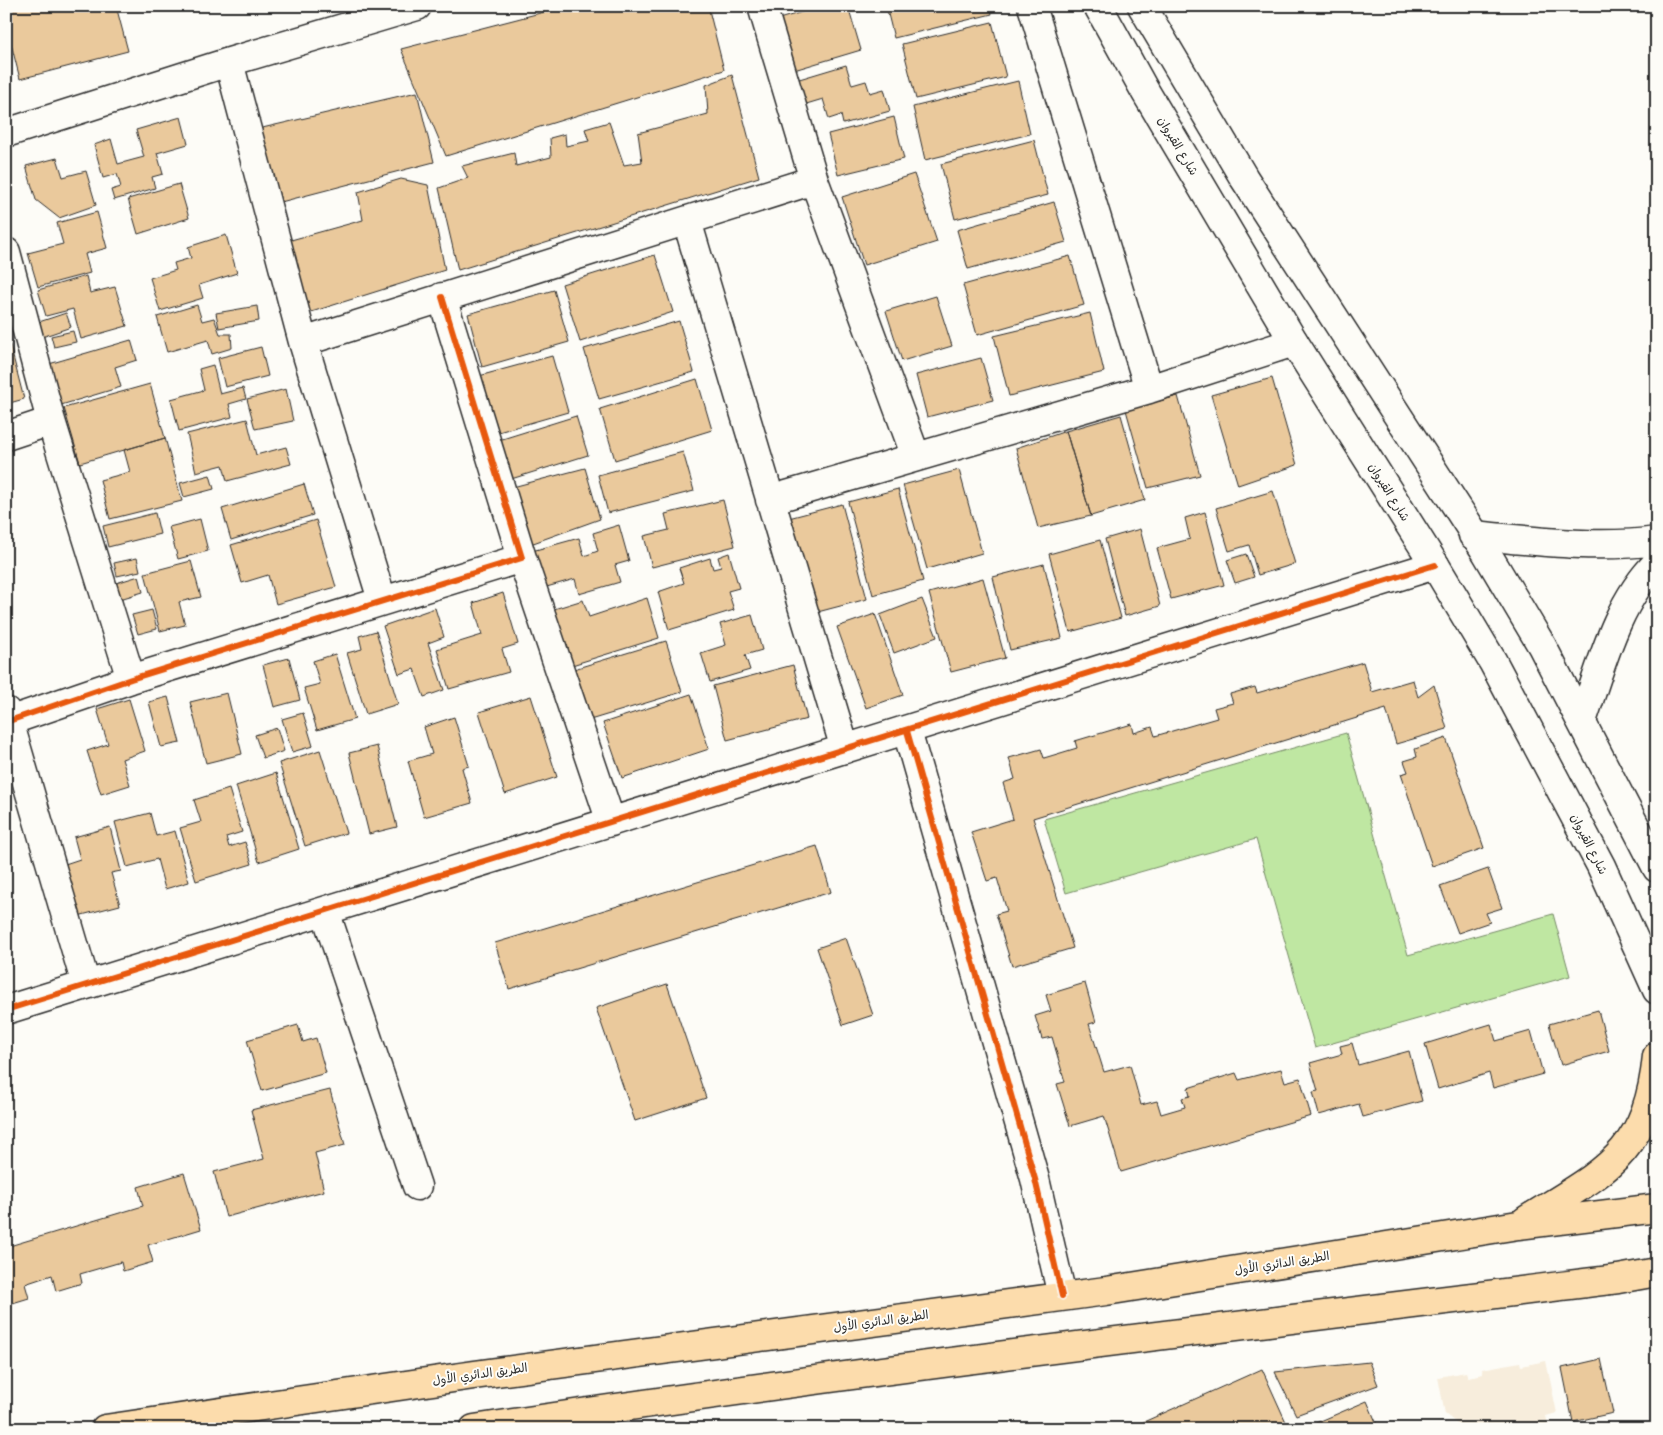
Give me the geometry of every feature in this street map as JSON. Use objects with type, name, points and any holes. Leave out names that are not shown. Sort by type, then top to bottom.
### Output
[{"type":"main road","points":[[1518,1225],[1593,1178],[1619,1157],[1636,1135],[1646,1110],[1655,1077],[1657,1056]]},
{"type":"main road","name":"الطريق الدائري الأول","points":[[105,1429],[484,1373],[1062,1296],[1106,1292],[1518,1225],[1657,1208]]},
{"type":"main road","points":[[474,1429],[593,1420],[1115,1341],[1618,1279],[1657,1272]]},
{"type":"main road","points":[[1618,1279],[1657,1286]]},
{"type":"street","points":[[762,6],[814,180],[916,457]]},
{"type":"street","points":[[1032,6],[1149,389]]},
{"type":"street","name":"شارع القيروان","points":[[1098,6],[1145,91],[1294,342],[1436,565],[1493,662],[1601,866],[1657,990]]},
{"type":"street","points":[[1142,6],[1244,178],[1334,315],[1473,535],[1486,552],[1542,646],[1657,868]]},
{"type":"street","points":[[6,133],[407,8]]},
{"type":"street","points":[[229,62],[303,342],[382,600]]},
{"type":"street","points":[[303,342],[814,180]]},
{"type":"street","points":[[687,221],[845,749]]},
{"type":"street","points":[[6,252],[51,421],[131,679]]},
{"type":"street","points":[[442,297],[522,558],[611,822]]},
{"type":"street","points":[[770,500],[1149,389],[1294,342]]},
{"type":"street","points":[[6,436],[51,421]]},
{"type":"street","points":[[1473,535],[1567,544],[1637,544],[1657,542]]},
{"type":"street","points":[[86,985],[8,716],[522,558]]},
{"type":"street","points":[[1582,721],[1619,622],[1641,579],[1657,563]]},
{"type":"street","points":[[6,1010],[1436,565]]},
{"type":"street","points":[[907,731],[1035,1179],[1062,1296]]},
{"type":"street","points":[[325,911],[417,1186]]},
{"type":"shaded area","points":[[1546,1361],[1557,1413],[1546,1416],[1549,1429],[1458,1429],[1460,1426],[1445,1414],[1438,1377],[1466,1372],[1468,1377],[1483,1374],[1482,1369],[1520,1362],[1521,1366]]},
{"type":"green space","points":[[1346,733],[1408,955],[1553,914],[1570,976],[1315,1048],[1256,839],[1066,893],[1044,819]]},
{"type":"building","points":[[6,6],[116,6],[128,51],[20,79],[6,24]]},
{"type":"building","points":[[567,6],[708,6],[724,70],[446,156],[401,49]]},
{"type":"building","points":[[822,6],[848,6],[861,50],[794,70],[779,19]]},
{"type":"building","points":[[886,6],[990,6],[992,14],[894,38]]},
{"type":"building","points":[[992,22],[1006,77],[916,99],[902,44]]},
{"type":"building","points":[[846,65],[852,85],[866,81],[870,93],[884,89],[890,111],[843,124],[841,115],[829,119],[823,99],[803,105],[796,80]]},
{"type":"building","points":[[732,75],[759,177],[458,270],[439,188],[468,178],[462,166],[514,153],[516,166],[551,157],[550,138],[565,134],[566,146],[589,141],[585,129],[609,122],[624,165],[642,162],[638,133],[708,114],[706,85]]},
{"type":"building","points":[[1018,81],[1030,134],[925,160],[913,107]]},
{"type":"building","points":[[417,92],[434,162],[277,203],[258,129]]},
{"type":"building","points":[[181,117],[188,144],[157,153],[163,174],[152,177],[155,188],[114,200],[111,190],[121,187],[117,174],[103,178],[94,145],[111,139],[118,164],[144,157],[136,130]]},
{"type":"building","points":[[894,117],[904,159],[838,175],[828,134]]},
{"type":"building","points":[[1034,140],[1048,195],[955,219],[941,164]]},
{"type":"building","points":[[57,158],[63,177],[86,171],[96,205],[59,218],[36,200],[26,166]]},
{"type":"building","points":[[914,174],[937,242],[864,265],[842,197]]},
{"type":"building","points":[[401,179],[428,185],[445,270],[305,314],[291,240],[363,220],[358,192]]},
{"type":"building","points":[[179,184],[189,218],[138,234],[128,199]]},
{"type":"building","points":[[1054,202],[1066,242],[968,269],[957,230]]},
{"type":"building","points":[[97,212],[107,248],[85,254],[90,273],[38,287],[28,253],[63,244],[57,223]]},
{"type":"building","points":[[226,235],[237,273],[199,285],[203,298],[160,311],[150,278],[176,270],[174,263],[191,258],[188,247]]},
{"type":"building","points":[[655,255],[673,312],[580,342],[562,284]]},
{"type":"building","points":[[1070,256],[1084,305],[977,335],[963,285]]},
{"type":"building","points":[[86,276],[90,293],[115,287],[127,326],[81,339],[73,309],[46,316],[38,290]]},
{"type":"building","points":[[554,290],[569,342],[482,367],[468,314]]},
{"type":"building","points":[[936,296],[952,346],[902,361],[886,311]]},
{"type":"building","points":[[197,305],[202,321],[214,318],[220,334],[231,334],[232,348],[212,354],[208,340],[167,352],[157,317]]},
{"type":"building","points":[[257,306],[259,321],[219,328],[216,313]]},
{"type":"building","points":[[66,313],[71,327],[42,337],[36,323]]},
{"type":"building","points":[[1090,313],[1104,372],[1009,396],[994,336]]},
{"type":"building","points":[[679,321],[694,372],[599,399],[584,349]]},
{"type":"building","points":[[73,331],[76,342],[54,347],[51,336]]},
{"type":"building","points":[[131,340],[137,360],[115,367],[121,387],[61,405],[49,364]]},
{"type":"building","points":[[6,341],[9,341],[24,399],[6,404]]},
{"type":"building","points":[[261,347],[268,376],[225,387],[218,358]]},
{"type":"building","points":[[552,356],[568,412],[495,433],[479,376]]},
{"type":"building","points":[[981,358],[993,400],[927,417],[916,375]]},
{"type":"building","points":[[213,365],[220,394],[243,388],[246,399],[229,404],[232,417],[179,431],[171,399],[204,390],[199,369]]},
{"type":"building","points":[[1272,378],[1297,465],[1238,485],[1211,395]]},
{"type":"building","points":[[697,379],[712,430],[615,460],[600,409]]},
{"type":"building","points":[[150,384],[165,438],[80,463],[64,408]]},
{"type":"building","points":[[286,389],[293,421],[255,429],[247,399]]},
{"type":"building","points":[[1178,396],[1200,475],[1148,488],[1126,410]]},
{"type":"building","points":[[1121,415],[1145,500],[1091,516],[1066,431]]},
{"type":"building","points":[[576,416],[588,455],[508,480],[496,441]]},
{"type":"building","points":[[247,419],[256,455],[286,447],[291,464],[227,481],[223,465],[196,472],[187,434]]},
{"type":"building","points":[[1066,431],[1091,516],[1038,528],[1016,448]]},
{"type":"building","points":[[165,438],[182,501],[110,519],[100,480],[130,472],[124,450]]},
{"type":"building","points":[[683,452],[694,491],[608,513],[598,475]]},
{"type":"building","points":[[585,468],[600,519],[525,546],[505,489]]},
{"type":"building","points":[[959,470],[982,553],[927,569],[903,485]]},
{"type":"building","points":[[210,475],[214,489],[184,497],[180,483]]},
{"type":"building","points":[[304,484],[313,515],[231,540],[222,509]]},
{"type":"building","points":[[898,489],[923,581],[873,595],[848,502]]},
{"type":"building","points":[[1273,491],[1295,564],[1258,575],[1249,545],[1229,551],[1216,508]]},
{"type":"building","points":[[723,500],[735,546],[652,567],[644,536],[669,530],[665,514]]},
{"type":"building","points":[[842,504],[867,599],[810,614],[785,519]]},
{"type":"building","points":[[1205,512],[1224,585],[1171,599],[1157,548],[1190,539],[1185,518]]},
{"type":"building","points":[[155,513],[160,534],[108,547],[103,526]]},
{"type":"building","points":[[200,519],[208,551],[178,559],[169,527]]},
{"type":"building","points":[[316,520],[336,587],[276,604],[268,575],[242,583],[231,545]]},
{"type":"building","points":[[619,525],[629,561],[615,565],[620,582],[579,594],[575,579],[543,588],[532,551],[579,538],[584,556],[598,551],[593,533]]},
{"type":"building","points":[[1140,529],[1160,606],[1125,616],[1105,539]]},
{"type":"building","points":[[1100,540],[1121,618],[1070,632],[1049,554]]},
{"type":"building","points":[[729,553],[739,588],[728,591],[734,610],[669,630],[658,592],[684,583],[679,568],[710,558],[713,569],[721,567],[718,557]]},
{"type":"building","points":[[1246,554],[1254,577],[1235,583],[1227,560]]},
{"type":"building","points":[[137,558],[140,571],[117,576],[114,563]]},
{"type":"building","points":[[191,561],[201,597],[179,602],[185,625],[160,631],[145,573]]},
{"type":"building","points":[[1044,564],[1062,638],[1010,650],[993,577]]},
{"type":"building","points":[[139,576],[143,592],[120,599],[116,583]]},
{"type":"building","points":[[983,578],[1005,658],[951,672],[929,593]]},
{"type":"building","points":[[503,593],[518,644],[502,649],[509,672],[449,689],[437,649],[482,635],[473,603]]},
{"type":"building","points":[[647,598],[659,638],[572,665],[554,609],[583,600],[589,617]]},
{"type":"building","points":[[922,599],[937,637],[894,653],[880,615]]},
{"type":"building","points":[[435,608],[444,637],[428,643],[444,690],[424,697],[414,669],[399,674],[383,626]]},
{"type":"building","points":[[152,610],[157,629],[138,634],[132,615]]},
{"type":"building","points":[[875,614],[903,695],[866,708],[837,627]]},
{"type":"building","points":[[752,615],[762,650],[745,655],[750,670],[710,682],[701,653],[726,645],[720,624]]},
{"type":"building","points":[[376,631],[398,704],[366,714],[347,653],[362,649],[359,636]]},
{"type":"building","points":[[666,641],[682,692],[590,720],[574,669]]},
{"type":"building","points":[[335,654],[355,719],[317,730],[304,688],[320,684],[313,661]]},
{"type":"building","points":[[289,658],[300,700],[274,707],[263,665]]},
{"type":"building","points":[[1363,662],[1372,692],[1413,680],[1418,697],[1434,685],[1447,729],[1396,744],[1386,709],[1033,818],[1073,948],[1012,966],[996,914],[1007,911],[997,878],[987,881],[971,832],[1013,819],[1003,783],[1015,779],[1009,758],[1041,749],[1044,758],[1077,748],[1075,741],[1132,724],[1134,733],[1152,727],[1155,736],[1217,718],[1214,708],[1233,703],[1230,694],[1255,687],[1257,693]]},
{"type":"building","points":[[793,665],[807,719],[727,740],[713,686]]},
{"type":"building","points":[[227,693],[242,754],[206,763],[190,702]]},
{"type":"building","points":[[691,694],[709,749],[622,778],[603,723]]},
{"type":"building","points":[[531,696],[557,777],[505,794],[479,712]]},
{"type":"building","points":[[168,697],[180,743],[161,747],[149,702]]},
{"type":"building","points":[[129,699],[145,751],[122,759],[130,785],[101,794],[87,751],[108,744],[97,709]]},
{"type":"building","points":[[303,713],[313,746],[292,752],[282,719]]},
{"type":"building","points":[[454,717],[469,766],[462,768],[472,803],[424,817],[408,761],[432,754],[424,727]]},
{"type":"building","points":[[277,728],[284,751],[263,758],[255,735]]},
{"type":"building","points":[[1446,738],[1484,848],[1432,866],[1401,774],[1408,772],[1404,761],[1417,757],[1415,749]]},
{"type":"building","points":[[377,746],[397,827],[369,834],[349,753]]},
{"type":"building","points":[[320,750],[346,833],[305,846],[279,763]]},
{"type":"building","points":[[276,773],[299,849],[259,862],[236,786]]},
{"type":"building","points":[[229,789],[242,832],[226,837],[229,847],[245,842],[252,864],[196,881],[180,828],[201,822],[194,800]]},
{"type":"building","points":[[150,813],[156,836],[175,831],[189,882],[165,889],[157,859],[127,867],[115,822]]},
{"type":"building","points":[[110,827],[121,871],[111,873],[120,905],[78,916],[65,864],[80,859],[74,837]]},
{"type":"building","points":[[817,846],[831,892],[509,989],[495,943]]},
{"type":"building","points":[[1488,869],[1502,908],[1486,913],[1490,922],[1458,933],[1440,886]]},
{"type":"building","points":[[846,938],[873,1015],[843,1025],[817,948]]},
{"type":"building","points":[[1085,983],[1096,1022],[1089,1024],[1104,1072],[1130,1065],[1141,1105],[1157,1101],[1161,1114],[1185,1107],[1182,1098],[1190,1096],[1188,1088],[1236,1073],[1239,1080],[1281,1069],[1285,1082],[1300,1078],[1311,1116],[1121,1172],[1104,1116],[1070,1126],[1057,1084],[1065,1082],[1052,1037],[1042,1039],[1035,1016],[1051,1011],[1046,995]]},
{"type":"building","points":[[667,984],[706,1098],[635,1121],[596,1008]]},
{"type":"building","points":[[1598,1010],[1609,1051],[1561,1065],[1549,1024]]},
{"type":"building","points":[[1491,1024],[1496,1041],[1531,1031],[1543,1074],[1493,1088],[1489,1073],[1438,1089],[1425,1044]]},
{"type":"building","points":[[298,1025],[303,1042],[316,1038],[326,1073],[262,1091],[247,1040]]},
{"type":"building","points":[[1352,1043],[1358,1065],[1409,1051],[1422,1101],[1363,1117],[1359,1104],[1319,1115],[1313,1092],[1318,1091],[1310,1063],[1342,1054],[1340,1046]]},
{"type":"building","points":[[330,1090],[345,1145],[315,1153],[324,1191],[226,1217],[214,1172],[264,1159],[251,1110]]},
{"type":"building","points":[[184,1173],[201,1229],[148,1245],[153,1262],[123,1271],[121,1262],[80,1274],[82,1283],[56,1291],[52,1275],[25,1284],[29,1298],[6,1305],[6,1247],[143,1206],[138,1187]]},
{"type":"building","points":[[1601,1359],[1613,1413],[1573,1422],[1562,1368]]},
{"type":"building","points":[[1369,1362],[1378,1385],[1296,1415],[1275,1372]]},
{"type":"building","points":[[1262,1369],[1286,1422],[1272,1429],[1128,1429]]},
{"type":"building","points":[[1367,1401],[1379,1429],[1302,1429]]},
{"type":"cycle path","points":[[9,721],[131,679],[522,558],[442,297]]},
{"type":"cycle path","points":[[6,1010],[1435,565]]},
{"type":"cycle path","points":[[907,731],[1035,1179],[1062,1296]]}]
